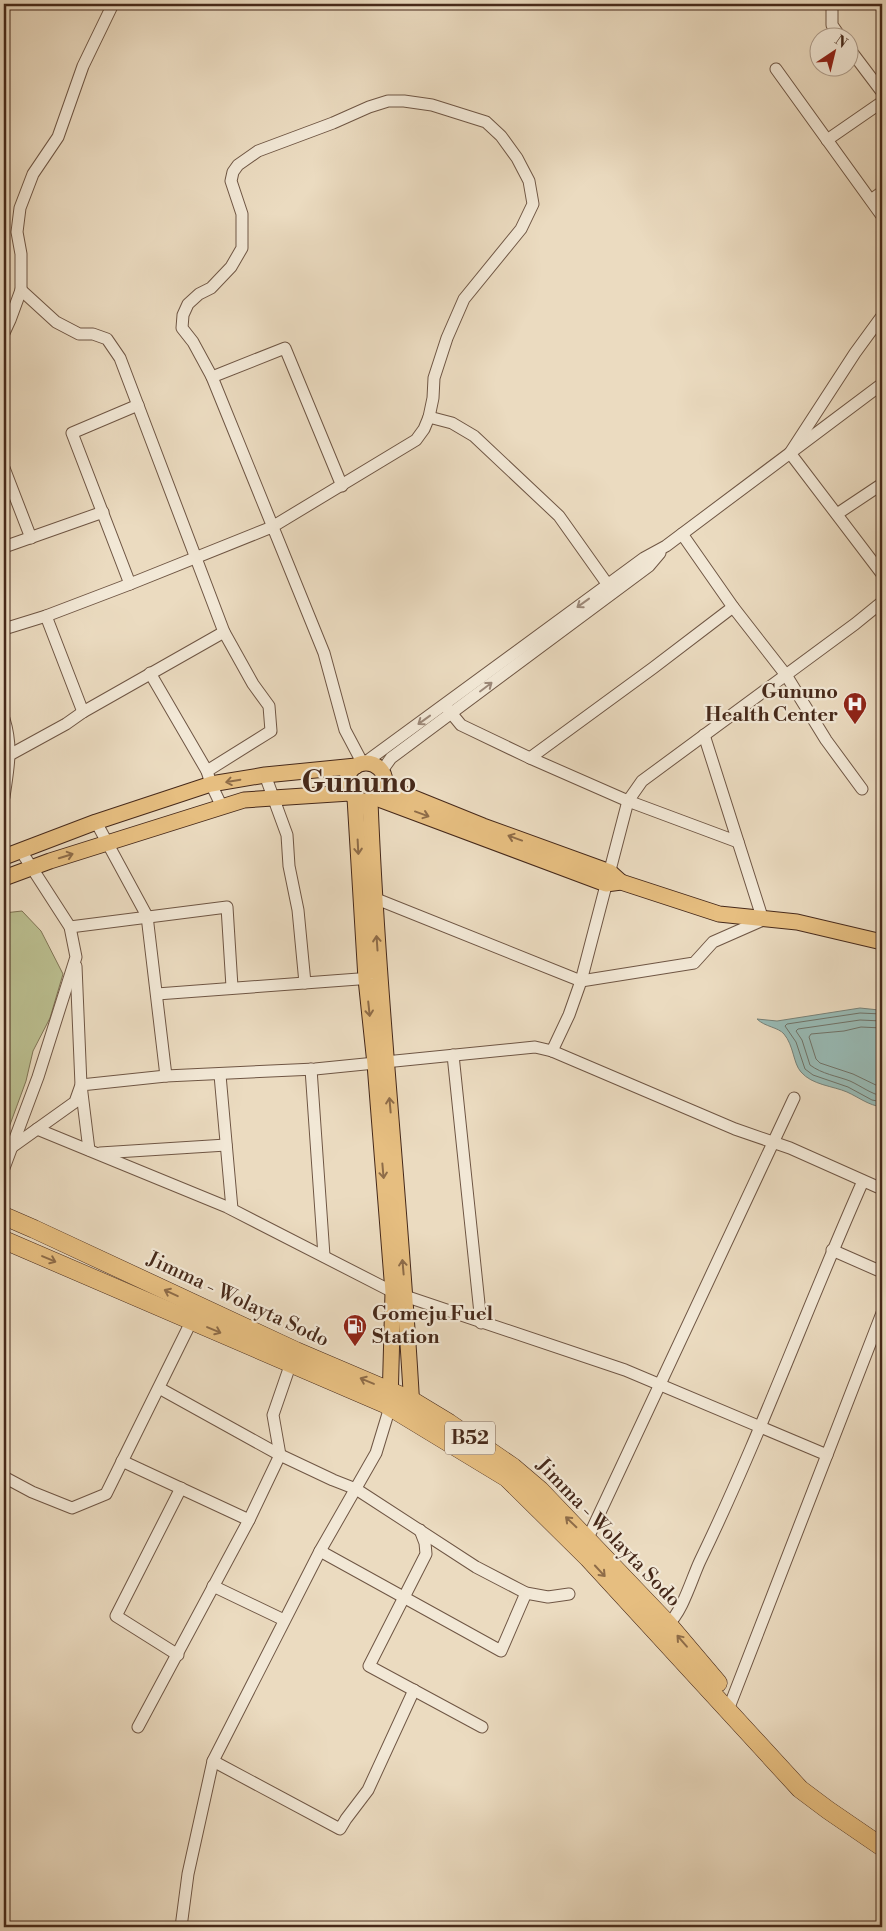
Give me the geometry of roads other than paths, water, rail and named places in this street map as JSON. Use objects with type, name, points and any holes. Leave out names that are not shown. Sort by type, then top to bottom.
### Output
[{"type":"highway","name":"Jimma - Wolayta Sodo","points":[[4,1216],[34,1229],[196,1314]]},
{"type":"highway","name":"Jimma - Wolayta Sodo","points":[[4,1240],[196,1314],[390,1399],[411,1400],[449,1423],[513,1467],[540,1490],[588,1538],[668,1624],[730,1704],[800,1788],[828,1810],[882,1847]]},
{"type":"highway","name":"Jimma - Wolayta Sodo","points":[[390,1399],[412,1421],[507,1478],[730,1704]]},
{"type":"main road","points":[[4,858],[209,778],[265,775],[370,764],[373,978],[399,1294],[412,1421]]},
{"type":"main road","points":[[359,765],[350,771],[347,778],[347,786],[369,791],[612,879],[720,914],[763,920],[797,922],[882,942]]},
{"type":"main road","points":[[4,878],[244,800],[369,791]]},
{"type":"main road","points":[[369,791],[374,898],[373,978]]},
{"type":"main road","points":[[390,1399],[399,1294]]},
{"type":"street","points":[[4,333],[21,290],[21,254],[17,232],[20,208],[33,174],[60,130],[83,66],[113,4]]},
{"type":"street","points":[[832,4],[832,25],[834,28]]},
{"type":"street","points":[[858,60],[882,92]]},
{"type":"street","points":[[776,68],[882,216]]},
{"type":"street","points":[[4,629],[46,616],[197,559],[272,527],[416,440],[424,429],[429,417],[434,378],[447,338],[464,299],[521,229],[533,204],[529,181],[517,158],[501,136],[486,122],[432,105],[388,101],[258,151],[238,165],[233,172],[232,181],[242,214],[242,248],[231,267],[211,288],[199,294],[188,304],[182,328],[193,342],[212,377],[272,527],[324,653],[344,730],[359,765],[448,709],[649,566],[666,546]]},
{"type":"street","points":[[827,140],[882,102]]},
{"type":"street","points":[[871,200],[882,192]]},
{"type":"street","points":[[21,290],[56,322],[79,334],[93,334],[107,339],[120,358],[224,632],[253,684],[268,706],[271,731],[209,778]]},
{"type":"street","points":[[790,453],[882,316]]},
{"type":"street","points":[[212,377],[285,348],[342,486]]},
{"type":"street","points":[[369,791],[391,758],[448,709],[644,558],[666,546],[882,384]]},
{"type":"street","points":[[130,584],[72,433],[138,405]]},
{"type":"street","points":[[429,417],[452,422],[474,436],[559,516],[608,585]]},
{"type":"street","points":[[790,453],[882,574]]},
{"type":"street","points":[[4,468],[31,538]]},
{"type":"street","points":[[837,514],[882,484]]},
{"type":"street","points":[[4,547],[103,512]]},
{"type":"street","points":[[682,534],[733,607],[786,675],[826,740],[862,790]]},
{"type":"street","points":[[552,1051],[569,1015],[581,981],[612,879],[628,801],[642,781],[882,602]]},
{"type":"street","points":[[530,758],[733,607]]},
{"type":"street","points":[[46,616],[83,712]]},
{"type":"street","points":[[7,757],[224,632]]},
{"type":"street","points":[[150,673],[209,778],[222,808]]},
{"type":"street","points":[[448,709],[460,725],[470,731],[628,801],[738,842]]},
{"type":"street","points":[[4,720],[9,737],[4,797]]},
{"type":"street","points":[[374,898],[581,981],[694,963],[713,942],[763,920],[704,735]]},
{"type":"street","points":[[265,775],[287,835],[289,866],[298,910],[305,983]]},
{"type":"street","points":[[96,822],[146,916],[166,1076]]},
{"type":"street","points":[[21,852],[70,927],[76,957],[81,1086],[93,1152]]},
{"type":"street","points":[[70,927],[227,907],[232,987]]},
{"type":"street","points":[[4,1168],[38,1077],[76,957]]},
{"type":"street","points":[[157,994],[373,978]]},
{"type":"street","points":[[81,1086],[166,1076],[311,1069],[534,1047],[552,1051],[735,1129],[774,1142],[882,1189]]},
{"type":"street","points":[[453,1055],[481,1323]]},
{"type":"street","points":[[311,1069],[324,1256]]},
{"type":"street","points":[[220,1074],[232,1209]]},
{"type":"street","points":[[12,1147],[74,1102],[81,1086]]},
{"type":"street","points":[[588,1538],[794,1098]]},
{"type":"street","points":[[37,1129],[232,1209],[399,1294],[625,1370],[827,1455]]},
{"type":"street","points":[[93,1152],[226,1145]]},
{"type":"street","points":[[668,1624],[676,1618],[862,1180]]},
{"type":"street","points":[[832,1250],[882,1272]]},
{"type":"street","points":[[730,1704],[882,1312]]},
{"type":"street","points":[[4,1477],[32,1492],[72,1508],[106,1494],[196,1314]]},
{"type":"street","points":[[138,1727],[178,1655],[280,1455],[273,1416],[294,1357]]},
{"type":"street","points":[[159,1388],[280,1455],[356,1489],[476,1567],[526,1593],[548,1597],[569,1594]]},
{"type":"street","points":[[181,1927],[188,1874],[213,1760],[320,1551],[376,1453],[390,1399]]},
{"type":"street","points":[[122,1461],[248,1520]]},
{"type":"street","points":[[178,1655],[116,1616],[181,1488]]},
{"type":"street","points":[[420,1530],[425,1543],[426,1554],[369,1666],[482,1727]]},
{"type":"street","points":[[320,1551],[501,1651],[526,1593]]},
{"type":"street","points":[[213,1586],[284,1620]]},
{"type":"street","points":[[213,1760],[340,1829],[346,1818],[368,1790],[414,1690]]},
{"type":"water","points":[[860,1008],[879,1010],[882,1008],[882,1107],[868,1103],[847,1092],[811,1080],[798,1068],[790,1044],[784,1034],[757,1019],[777,1021]]},
{"type":"place","name":"Gununo Health Center","points":[[855,725]]},
{"type":"place","name":"Gomeju Fuel Station","points":[[355,1347]]},
{"type":"district","name":"Gununo","points":[[359,783]]}]
